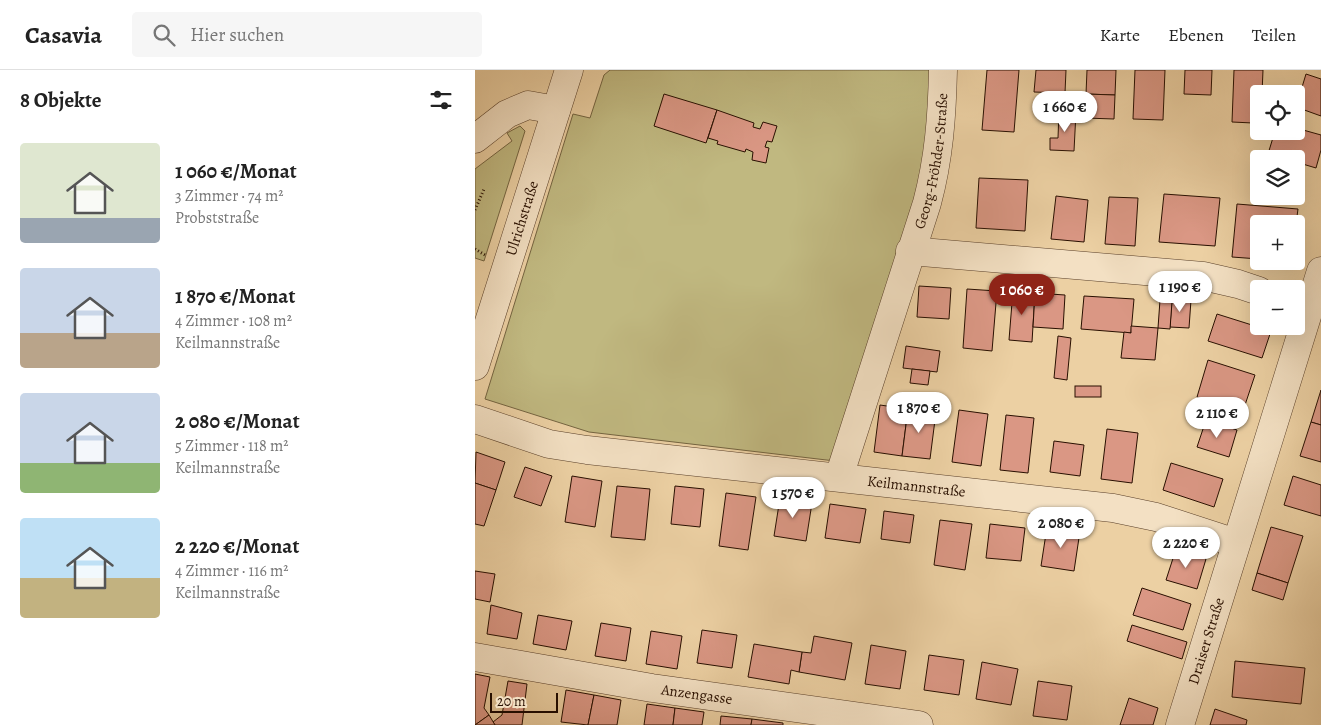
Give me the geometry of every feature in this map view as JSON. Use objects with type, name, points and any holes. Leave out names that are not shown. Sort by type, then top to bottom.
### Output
[{"type":"street","name":"Ulrichstraße","points":[[475,366],[569,70]]},
{"type":"street","name":"Georg-Fröhder-Straße","points":[[839,477],[936,167],[942,127],[943,70]]},
{"type":"street","points":[[475,139],[507,114],[528,105],[556,110]]},
{"type":"street","points":[[910,251],[1203,276],[1250,288]]},
{"type":"street","name":"Draiser Straße","points":[[1305,303],[1321,271]]},
{"type":"street","name":"Draiser Straße","points":[[1180,725],[1236,543],[1295,335]]},
{"type":"street","name":"Keilmannstraße","points":[[475,419],[549,444],[1113,508],[1156,517],[1236,543]]},
{"type":"street","name":"Anzengasse","points":[[475,657],[652,688],[919,725]]},
{"type":"path","points":[[475,210],[485,189]]},
{"type":"shaded area","points":[[610,70],[930,70],[925,175],[835,461],[589,432],[485,399],[573,114],[590,118],[604,75]]},
{"type":"shaded area","points":[[520,126],[525,131],[484,261],[475,258],[475,169],[512,141],[507,133]]},
{"type":"building","points":[[987,70],[1019,70],[1014,132],[982,130]]},
{"type":"building","points":[[1036,70],[1066,70],[1065,93],[1034,92]]},
{"type":"building","points":[[1087,70],[1116,70],[1115,95],[1086,94]]},
{"type":"building","points":[[1135,70],[1165,70],[1163,120],[1133,119]]},
{"type":"building","points":[[1185,70],[1212,70],[1211,95],[1184,94]]},
{"type":"building","points":[[1234,70],[1263,70],[1262,85],[1250,85],[1250,123],[1232,122]]},
{"type":"building","points":[[1306,74],[1321,79],[1321,116],[1305,110],[1305,85],[1303,85]]},
{"type":"building","points":[[664,94],[717,110],[706,143],[654,126]]},
{"type":"building","points":[[1086,94],[1115,95],[1114,119],[1085,118]]},
{"type":"building","points":[[717,110],[754,123],[753,127],[760,129],[763,122],[777,126],[772,142],[767,141],[765,147],[769,148],[766,163],[752,160],[753,152],[746,149],[745,152],[717,144],[718,141],[708,138]]},
{"type":"building","points":[[1059,111],[1076,112],[1074,151],[1050,150],[1050,138],[1058,138]]},
{"type":"building","points":[[1305,131],[1321,135],[1321,150],[1316,168],[1305,165],[1305,150],[1269,150],[1272,140],[1305,140]]},
{"type":"building","points":[[979,178],[1028,180],[1025,231],[976,228]]},
{"type":"building","points":[[1164,194],[1220,198],[1215,246],[1159,242]]},
{"type":"building","points":[[1056,196],[1088,200],[1084,242],[1051,239]]},
{"type":"building","points":[[1109,197],[1138,198],[1135,246],[1105,244]]},
{"type":"building","points":[[1237,204],[1298,209],[1297,215],[1250,215],[1250,258],[1232,257]]},
{"type":"building","points":[[919,286],[951,288],[949,319],[917,317]]},
{"type":"building","points":[[967,289],[997,291],[992,351],[963,348]]},
{"type":"building","points":[[1013,290],[1035,293],[1032,342],[1009,340]]},
{"type":"building","points":[[1035,293],[1065,295],[1063,329],[1033,327]]},
{"type":"building","points":[[1084,296],[1134,299],[1131,333],[1081,329]]},
{"type":"building","points":[[1172,298],[1191,300],[1189,328],[1170,327]]},
{"type":"building","points":[[1160,300],[1172,302],[1170,329],[1158,328]]},
{"type":"building","points":[[1217,314],[1250,324],[1250,335],[1270,335],[1262,358],[1208,341]]},
{"type":"building","points":[[1131,326],[1158,328],[1155,360],[1121,358],[1124,332],[1131,333]]},
{"type":"building","points":[[1058,336],[1071,338],[1067,380],[1054,378]]},
{"type":"building","points":[[906,346],[940,351],[937,372],[903,368]]},
{"type":"building","points":[[1208,360],[1255,375],[1243,411],[1197,397]]},
{"type":"building","points":[[912,369],[930,371],[928,385],[910,383]]},
{"type":"building","points":[[1075,386],[1101,386],[1101,397],[1075,397]]},
{"type":"building","points":[[1321,390],[1321,425],[1311,422]]},
{"type":"building","points":[[880,405],[908,409],[902,456],[874,452]]},
{"type":"building","points":[[908,409],[936,412],[930,459],[902,456]]},
{"type":"building","points":[[959,410],[988,414],[981,466],[952,462]]},
{"type":"building","points":[[1006,415],[1034,418],[1028,473],[1000,470]]},
{"type":"building","points":[[1206,420],[1237,430],[1229,457],[1197,447]]},
{"type":"building","points":[[1311,422],[1321,425],[1321,462],[1300,456]]},
{"type":"building","points":[[1107,429],[1138,433],[1132,483],[1101,479]]},
{"type":"building","points":[[1054,441],[1084,445],[1080,476],[1050,472]]},
{"type":"building","points":[[476,452],[505,462],[496,490],[475,483]]},
{"type":"building","points":[[1171,463],[1223,479],[1214,507],[1163,490]]},
{"type":"building","points":[[525,467],[552,476],[541,506],[514,497]]},
{"type":"building","points":[[572,476],[602,481],[595,527],[565,522]]},
{"type":"building","points":[[1293,476],[1321,485],[1321,516],[1284,505]]},
{"type":"building","points":[[475,483],[496,490],[484,526],[475,524]]},
{"type":"building","points":[[617,486],[650,489],[645,540],[611,537]]},
{"type":"building","points":[[675,486],[704,489],[700,527],[671,524]]},
{"type":"building","points":[[726,493],[756,497],[748,550],[719,546]]},
{"type":"building","points":[[780,498],[812,503],[806,541],[774,536]]},
{"type":"building","points":[[830,504],[866,509],[860,543],[825,538]]},
{"type":"building","points":[[884,511],[914,515],[910,543],[881,539]]},
{"type":"building","points":[[940,520],[972,524],[965,570],[934,565]]},
{"type":"building","points":[[990,524],[1025,528],[1021,561],[986,558]]},
{"type":"building","points":[[1047,527],[1080,531],[1074,571],[1041,566]]},
{"type":"building","points":[[1271,527],[1303,536],[1288,583],[1257,573]]},
{"type":"building","points":[[1176,549],[1206,559],[1197,589],[1166,580]]},
{"type":"building","points":[[475,571],[495,574],[490,602],[475,599]]},
{"type":"building","points":[[1257,573],[1288,583],[1283,600],[1252,590]]},
{"type":"building","points":[[1142,588],[1191,604],[1183,630],[1133,615]]},
{"type":"building","points":[[491,605],[522,613],[517,639],[487,634]]},
{"type":"building","points":[[538,615],[572,621],[566,650],[533,644]]},
{"type":"building","points":[[601,623],[631,628],[626,661],[595,656]]},
{"type":"building","points":[[1132,625],[1187,642],[1182,659],[1127,641]]},
{"type":"building","points":[[702,630],[737,635],[732,668],[697,663]]},
{"type":"building","points":[[651,631],[682,636],[677,669],[646,664]]},
{"type":"building","points":[[814,636],[852,643],[845,680],[799,672],[802,652],[811,653]]},
{"type":"building","points":[[754,644],[802,652],[799,672],[791,670],[789,684],[748,677]]},
{"type":"building","points":[[871,645],[906,651],[900,689],[865,684]]},
{"type":"building","points":[[929,655],[964,660],[959,695],[924,690]]},
{"type":"building","points":[[1235,661],[1305,668],[1301,704],[1232,697]]},
{"type":"building","points":[[982,662],[1018,669],[1011,705],[976,699]]},
{"type":"building","points":[[475,674],[490,677],[484,708],[489,715],[475,725]]},
{"type":"building","points":[[508,681],[527,684],[522,725],[495,725],[493,722],[502,715]]},
{"type":"building","points":[[1038,681],[1072,686],[1067,720],[1033,716]]},
{"type":"building","points":[[566,690],[594,695],[588,725],[561,722]]},
{"type":"building","points":[[594,695],[621,700],[617,725],[588,725]]},
{"type":"building","points":[[1129,698],[1158,708],[1153,725],[1120,725]]},
{"type":"building","points":[[647,704],[675,708],[673,725],[644,725]]},
{"type":"building","points":[[675,708],[704,712],[702,725],[673,725]]},
{"type":"building","points":[[1215,709],[1247,720],[1246,725],[1210,725]]},
{"type":"building","points":[[489,715],[495,725],[475,725]]},
{"type":"building","points":[[721,716],[752,719],[751,725],[720,725]]},
{"type":"building","points":[[752,719],[783,723],[783,725],[751,725]]}]
